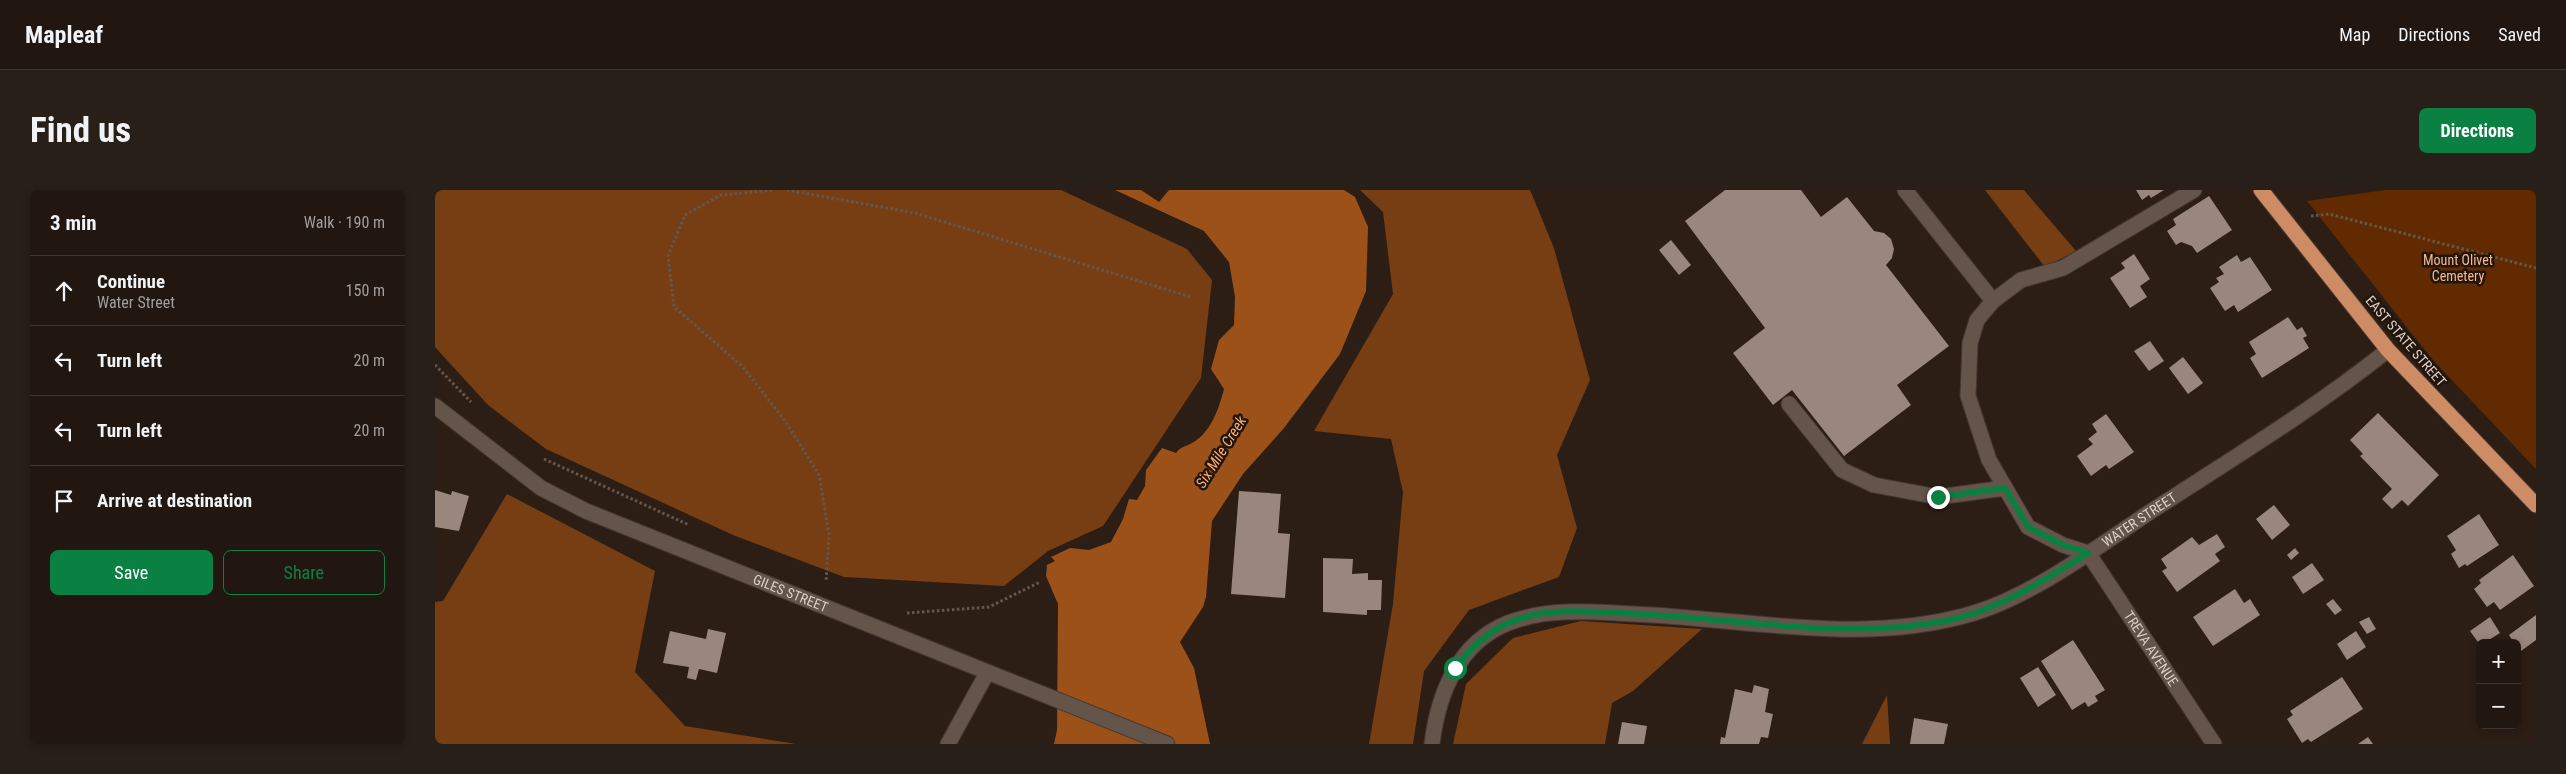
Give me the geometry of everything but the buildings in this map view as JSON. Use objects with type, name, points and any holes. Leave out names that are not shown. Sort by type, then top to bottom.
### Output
[{"type":"highway","name":"EAST STATE STREET","points":[[2261,190],[2388,350],[2536,505]]},
{"type":"street","points":[[1905,190],[1993,301]]},
{"type":"street","points":[[2088,553],[2063,545],[2028,527],[1989,460],[1969,396],[1970,343],[1977,320],[1993,301],[2021,280],[2063,268],[2194,190]]},
{"type":"street","name":"WATER STREET","points":[[1432,744],[1442,696],[1455,668],[1470,649],[1486,636],[1507,623],[1523,619],[1563,610],[1663,615],[1828,629],[1907,626],[1946,621],[1978,612],[2039,584],[2088,553],[2325,398],[2388,350]]},
{"type":"street","points":[[1789,404],[1842,470],[1874,485],[1938,497],[2005,488]]},
{"type":"street","name":"GILES STREET","points":[[435,406],[541,488],[586,511],[1167,744]]},
{"type":"street","name":"TREVA AVENUE","points":[[2088,553],[2214,744]]},
{"type":"street","points":[[948,744],[987,673]]},
{"type":"path","points":[[772,190],[721,195],[685,215],[668,256],[674,306],[742,366],[786,422],[819,475],[829,535],[826,583]]},
{"type":"path","points":[[787,190],[915,213],[1191,297]]},
{"type":"path","points":[[2283,219],[2329,214],[2536,268]]},
{"type":"path","points":[[435,365],[474,406]]},
{"type":"path","points":[[541,457],[694,527]]},
{"type":"path","points":[[817,579],[835,587]]},
{"type":"path","points":[[905,614],[989,607],[1040,582]]},
{"type":"green space","name":"Mount Olivet Cemetery","points":[[2385,190],[2536,190],[2536,469],[2432,359],[2307,201]]},
{"type":"shaded area","points":[[435,190],[1061,190],[1187,249],[1212,280],[1201,378],[1103,526],[1048,551],[1004,586],[844,577],[733,535],[546,449],[488,405],[435,347]]},
{"type":"shaded area","points":[[1360,190],[1530,190],[1554,248],[1590,380],[1557,455],[1577,528],[1559,577],[1469,610],[1424,671],[1413,744],[1369,744],[1393,604],[1403,492],[1391,439],[1314,431],[1393,294],[1383,212]]},
{"type":"shaded area","points":[[1985,190],[2024,190],[2076,251],[2045,267]]},
{"type":"shaded area","points":[[507,494],[655,571],[635,672],[685,726],[796,744],[435,744],[435,602],[443,601]]},
{"type":"shaded area","points":[[1581,621],[1702,629],[1633,691],[1612,703],[1605,744],[1453,744],[1466,684],[1513,638]]},
{"type":"shaded area","points":[[1887,695],[1890,744],[1862,744]]},
{"type":"water","name":"Six Mile Creek","points":[[1115,190],[1141,190],[1159,202],[1169,190],[1344,190],[1355,197],[1368,227],[1366,291],[1340,354],[1284,428],[1243,474],[1212,521],[1206,597],[1203,607],[1180,642],[1194,668],[1210,744],[1054,744],[1057,730],[1058,604],[1046,576],[1047,565],[1055,561],[1051,557],[1070,548],[1089,550],[1111,542],[1123,519],[1129,499],[1137,500],[1145,486],[1146,470],[1162,448],[1176,453],[1199,439],[1209,427],[1217,412],[1224,389],[1211,369],[1219,340],[1234,325],[1235,297],[1229,262],[1204,231]]},
{"type":"route","points":[[1455,668],[1470,649],[1507,623],[1563,610],[1663,615],[1828,629],[1897,627],[1946,621],[1978,612],[2039,584],[2088,553],[2063,545],[2028,527],[2005,488],[1938,497]]}]
